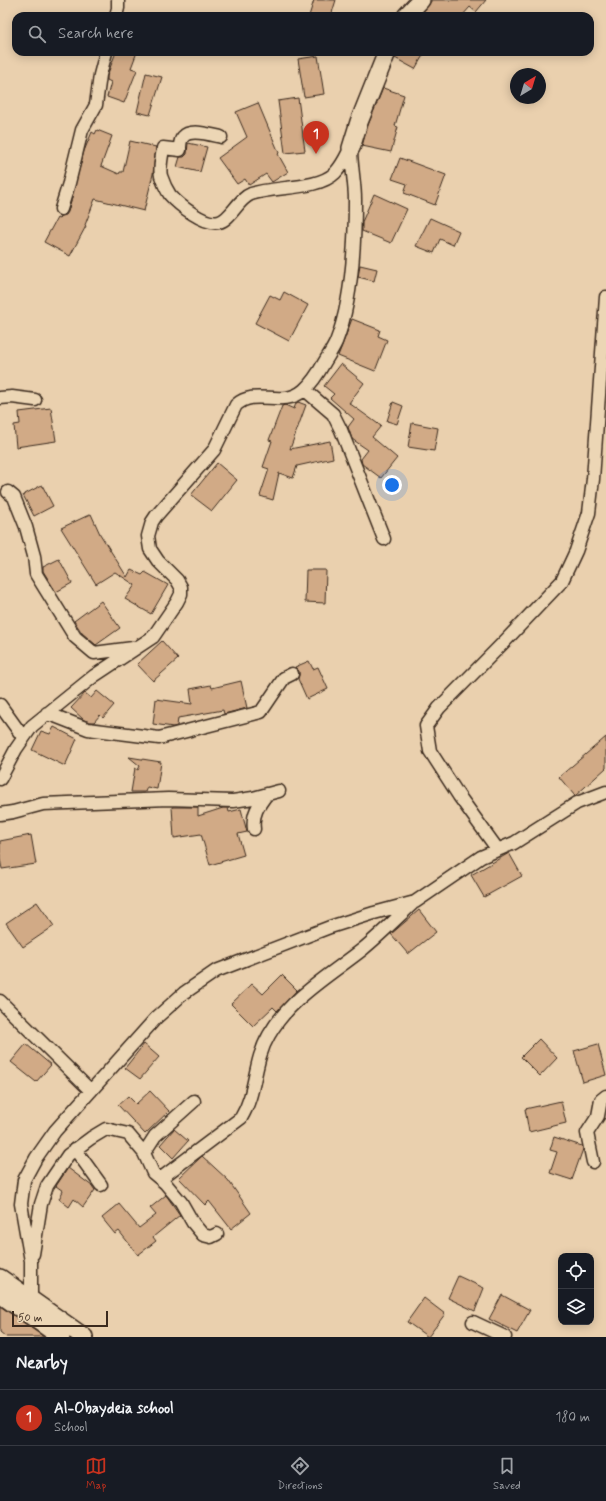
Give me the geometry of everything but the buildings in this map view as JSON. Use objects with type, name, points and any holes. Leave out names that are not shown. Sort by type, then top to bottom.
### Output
[{"type":"street","points":[[117,12],[118,0]]},
{"type":"street","points":[[410,12],[421,0]]},
{"type":"street","points":[[61,209],[82,130],[96,105],[100,76],[105,56]]},
{"type":"street","points":[[221,137],[189,132],[183,136],[180,150],[163,148],[160,174],[170,195],[186,209],[202,219],[211,222],[219,222],[225,219],[249,195],[320,181],[335,173],[351,148],[359,122],[385,56]]},
{"type":"street","points":[[0,779],[23,737],[32,726],[94,676],[153,637],[181,594],[182,587],[177,580],[158,562],[150,549],[148,536],[152,522],[160,510],[214,450],[236,405],[242,399],[254,397],[287,399],[294,397],[305,390],[320,370],[336,342],[348,301],[352,266],[355,199],[351,166],[351,148]]},
{"type":"street","points":[[498,850],[459,796],[430,751],[426,726],[438,708],[562,581],[576,550],[589,513],[593,479],[606,296]]},
{"type":"street","points":[[305,390],[332,414],[341,430],[384,539]]},
{"type":"street","points":[[0,398],[12,396],[35,400]]},
{"type":"street","points":[[8,492],[14,497],[26,527],[34,556],[36,574],[75,637],[94,653],[137,648]]},
{"type":"street","points":[[48,713],[88,729],[159,738],[265,711],[284,678],[292,674]]},
{"type":"street","points":[[0,705],[23,737]]},
{"type":"street","points":[[0,814],[14,812],[43,804],[168,799],[233,801],[279,791]]},
{"type":"street","points":[[160,1178],[241,1118],[248,1106],[257,1063],[262,1048],[277,1022],[310,989],[364,948],[415,902],[481,857],[514,843],[577,803],[606,792]]},
{"type":"street","points":[[254,829],[253,820],[255,810],[267,794]]},
{"type":"street","points":[[32,1261],[21,1204],[24,1180],[36,1158],[55,1131],[156,1018],[184,993],[216,971],[330,927],[415,902]]},
{"type":"street","points":[[0,1001],[91,1092]]},
{"type":"street","points":[[593,1162],[587,1133],[598,1116],[601,1100],[606,1096]]},
{"type":"street","points":[[144,1153],[155,1136],[194,1101]]},
{"type":"street","points":[[31,1300],[32,1261],[41,1204],[47,1186],[68,1155],[106,1129],[128,1134],[144,1153],[153,1173],[160,1178],[181,1202],[193,1223],[203,1235],[210,1237],[217,1234]]},
{"type":"street","points":[[75,1149],[101,1185]]},
{"type":"street","points":[[0,1278],[84,1337]]},
{"type":"street","points":[[0,1294],[61,1337]]},
{"type":"street","points":[[473,1322],[505,1337]]},
{"type":"place","name":"Al-Obaydeia school","points":[[316,154]]}]
